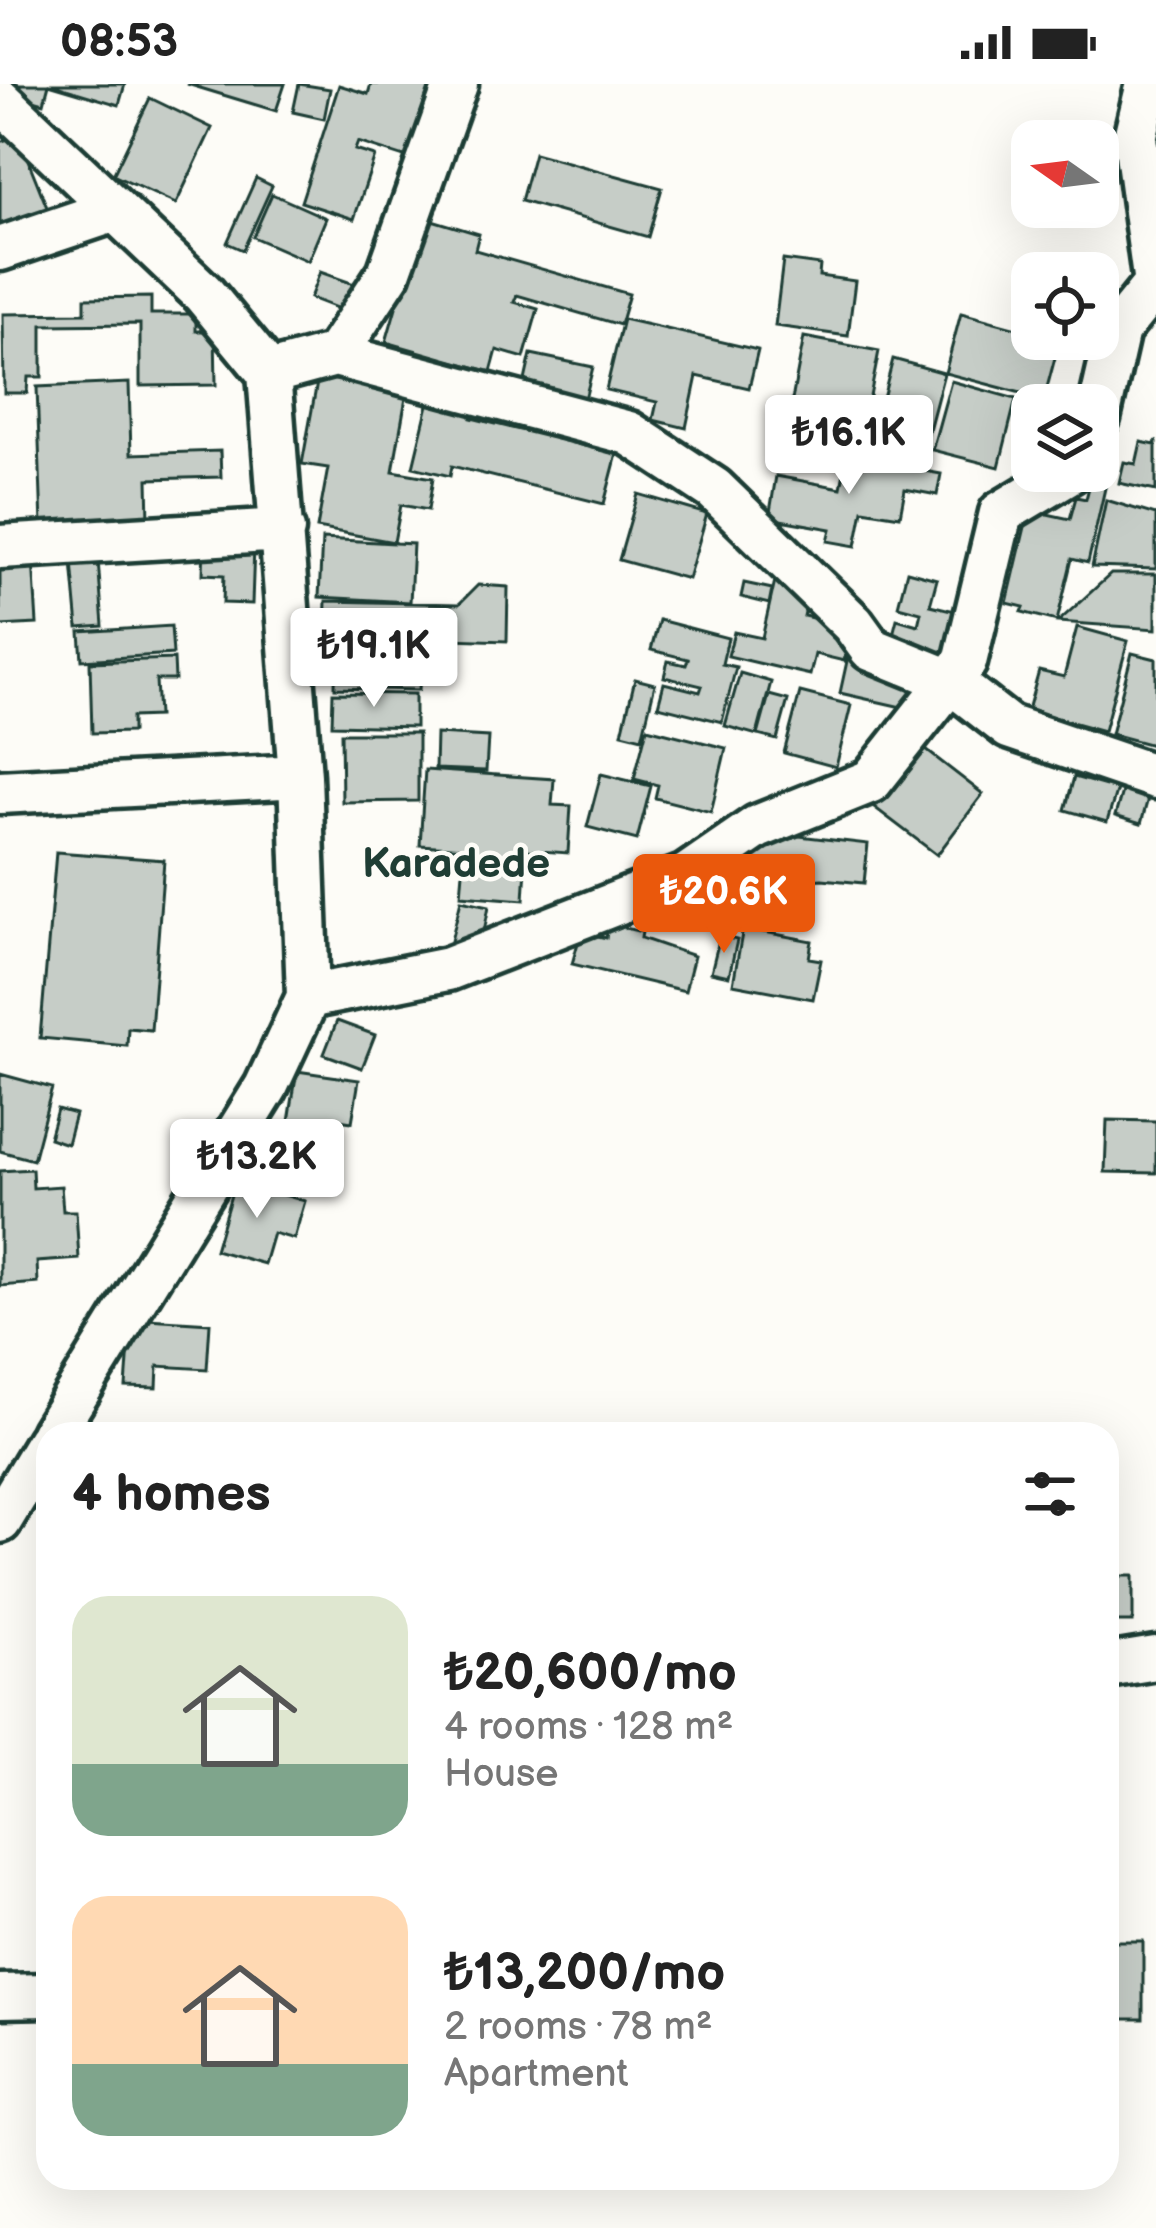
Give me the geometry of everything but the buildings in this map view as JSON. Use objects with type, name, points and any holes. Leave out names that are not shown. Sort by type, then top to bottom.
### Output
[{"type":"street","points":[[335,355],[389,273],[456,84]]},
{"type":"street","points":[[1106,384],[1118,330],[1154,290],[1135,137],[1148,84]]},
{"type":"street","points":[[0,100],[203,293],[269,373],[300,776],[308,997],[266,1087],[59,1422]]},
{"type":"street","points":[[0,249],[112,211]]},
{"type":"street","points":[[269,373],[335,355],[629,433],[714,490],[853,624],[871,649],[950,681],[1009,727],[1156,777]]},
{"type":"street","points":[[308,997],[448,969],[686,876],[757,827],[872,781],[965,662],[1001,513],[1036,492]]},
{"type":"street","points":[[0,547],[283,530]]},
{"type":"street","points":[[0,792],[300,776]]},
{"type":"street","points":[[0,1521],[36,1461]]},
{"type":"street","points":[[1119,1664],[1156,1658]]},
{"type":"street","points":[[0,1996],[36,1995]]},
{"type":"district","name":"Karadede","points":[[456,862]]}]
